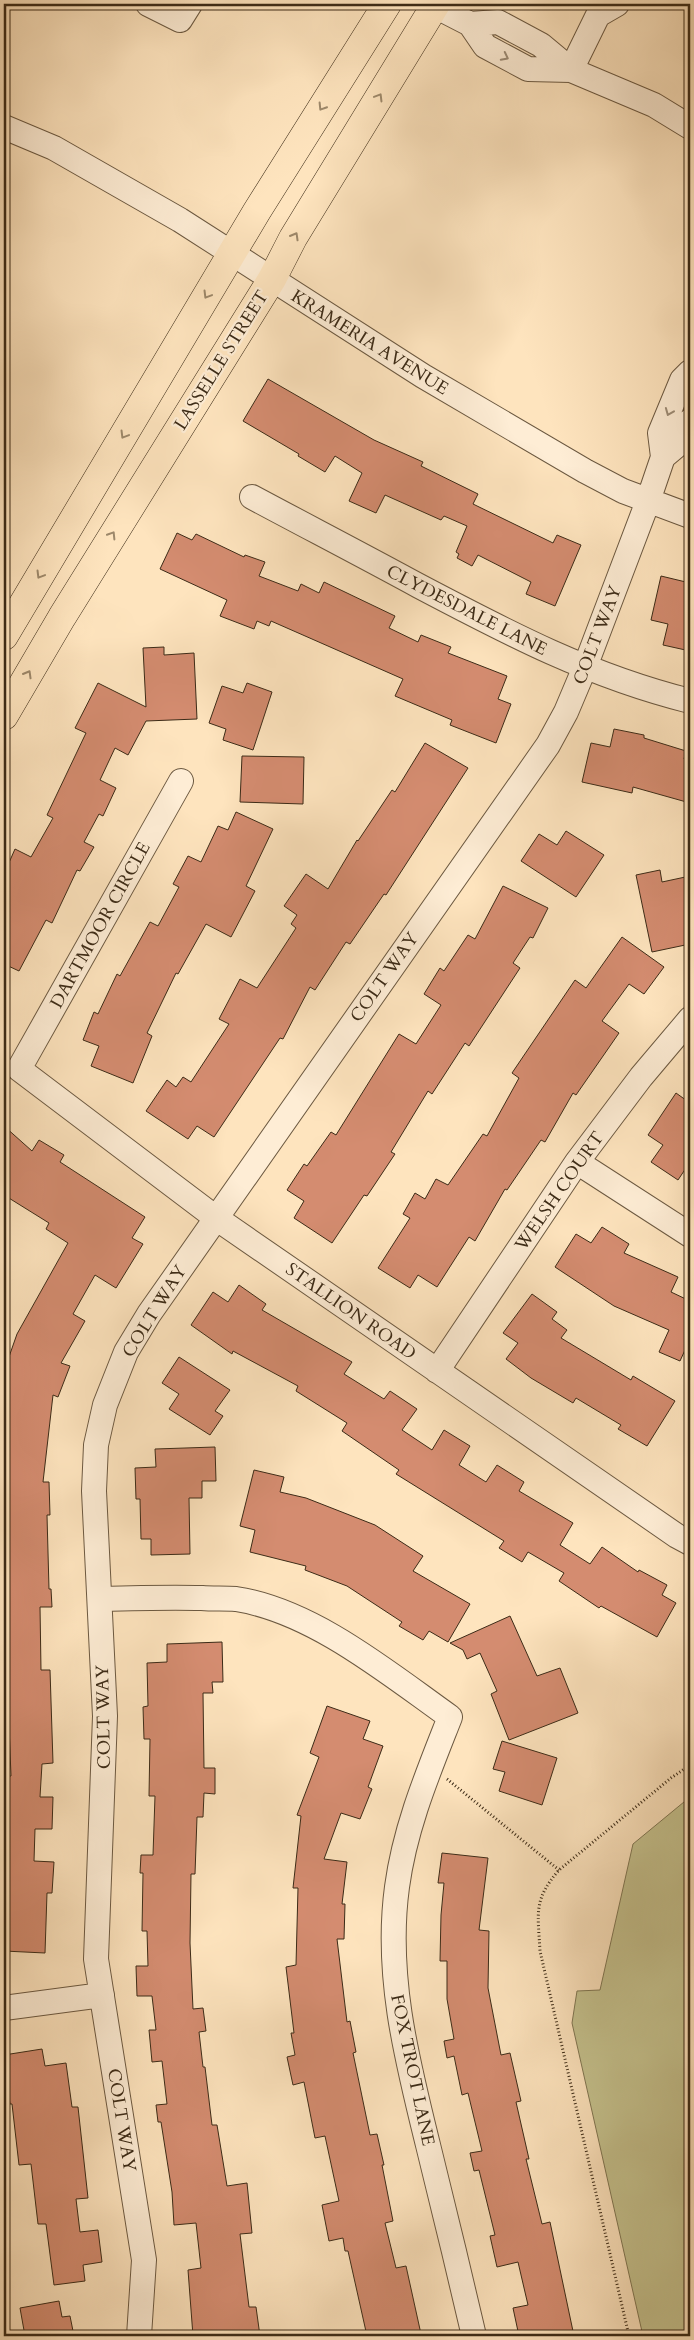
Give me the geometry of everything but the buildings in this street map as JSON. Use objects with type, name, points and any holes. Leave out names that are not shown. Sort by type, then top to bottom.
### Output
[{"type":"main road","points":[[4,636],[232,253],[387,4]]},
{"type":"main road","name":"LASSELLE STREET","points":[[4,716],[72,601],[272,279],[293,238],[436,5]]},
{"type":"street","points":[[148,4],[185,12]]},
{"type":"street","points":[[436,5],[470,24],[498,22],[542,45],[570,70],[654,105],[690,126]]},
{"type":"street","points":[[570,70],[603,8]]},
{"type":"street","name":"KRAMERIA AVENUE","points":[[4,128],[62,153],[180,220],[469,404],[585,471],[648,501],[690,516]]},
{"type":"street","points":[[663,457],[660,433],[682,380],[690,372]]},
{"type":"street","points":[[663,457],[682,441],[690,421]]},
{"type":"street","name":"COLT WAY","points":[[139,2336],[144,2260],[96,1959],[105,1716],[95,1464],[96,1446],[105,1405],[126,1352],[149,1314],[548,746],[566,712],[585,667],[663,457]]},
{"type":"street","name":"CLYDESDALE LANE","points":[[252,497],[551,654],[640,688],[690,701]]},
{"type":"street","name":"DARTMOOR CIRCLE","points":[[19,1069],[181,781]]},
{"type":"street","name":"WELSH COURT","points":[[437,1370],[577,1162],[641,1077],[690,1019]]},
{"type":"street","name":"STALLION ROAD","points":[[19,1069],[216,1218],[677,1536],[690,1543]]},
{"type":"street","points":[[577,1162],[690,1235]]},
{"type":"street","name":"FOX TROT LANE","points":[[100,1600],[166,1597],[236,1599],[274,1609],[325,1633],[387,1672],[450,1717],[406,1837],[397,1887],[394,1937],[396,1992],[404,2046],[474,2336]]},
{"type":"street","points":[[4,2008],[102,1995]]},
{"type":"path","points":[[629,2336],[540,1951],[538,1904],[545,1886],[559,1870],[671,1778],[690,1765]]},
{"type":"path","points":[[430,1768],[451,1782],[559,1870]]},
{"type":"shaded area","points":[[690,1797],[690,2336],[643,2336],[572,2023],[577,1991],[600,1990],[633,1844]]}]
